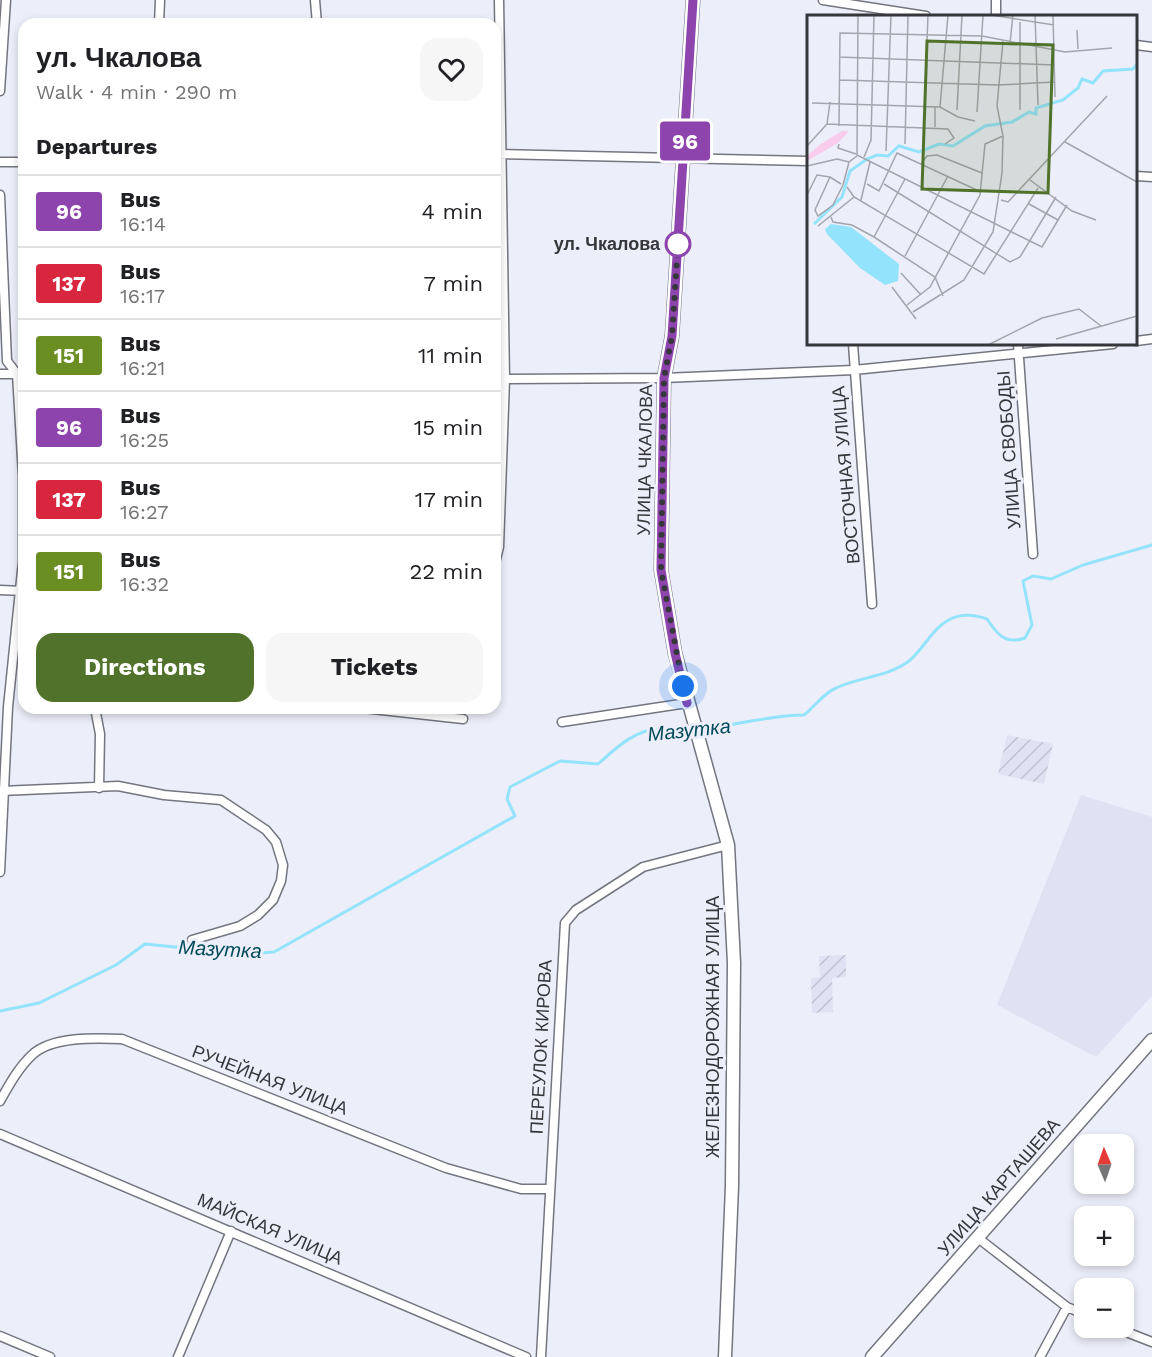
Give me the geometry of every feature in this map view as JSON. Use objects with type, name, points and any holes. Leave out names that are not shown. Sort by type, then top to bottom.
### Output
[{"type":"street","points":[[0,91],[6,0]]},
{"type":"street","points":[[159,18],[160,0]]},
{"type":"street","points":[[315,0],[316,18]]},
{"type":"street","points":[[499,0],[499,18]]},
{"type":"street","name":"УЛИЦА ЧКАЛОВА","points":[[687,703],[675,653],[661,570],[664,378],[672,336],[693,0]]},
{"type":"street","points":[[823,0],[855,3],[921,15]]},
{"type":"street","points":[[1137,45],[1152,47]]},
{"type":"street","points":[[501,154],[807,160]]},
{"type":"street","points":[[0,162],[18,162]]},
{"type":"street","points":[[1137,176],[1152,177]]},
{"type":"street","points":[[0,195],[7,361],[18,372]]},
{"type":"street","points":[[501,229],[505,379],[501,491]]},
{"type":"street","points":[[1137,341],[1152,339]]},
{"type":"street","name":"ВОСТОЧНАЯ УЛИЦА","points":[[853,345],[873,604]]},
{"type":"street","name":"УЛИЦА СВОБОДЫ","points":[[1018,345],[1033,554]]},
{"type":"street","points":[[501,379],[664,378],[854,370],[1104,345]]},
{"type":"street","points":[[0,374],[18,374]]},
{"type":"street","points":[[0,590],[18,591]]},
{"type":"street","points":[[0,873],[2,791],[8,707],[18,630]]},
{"type":"street","points":[[562,722],[687,703]]},
{"type":"street","name":"ЖЕЛЕЗНОДОРОЖНАЯ УЛИЦА","points":[[687,703],[728,845],[734,963],[732,1186],[725,1357]]},
{"type":"street","points":[[96,714],[100,746],[99,788]]},
{"type":"street","points":[[418,714],[463,719]]},
{"type":"street","points":[[2,791],[118,786],[164,795],[221,800],[266,830],[276,842],[283,865],[281,881],[273,900],[258,915],[240,926],[192,939]]},
{"type":"street","name":"ПЕРЕУЛОК КИРОВА","points":[[541,1357],[565,923],[576,910],[643,867],[728,845]]},
{"type":"street","name":"РУЧЕЙНАЯ УЛИЦА","points":[[0,1101],[10,1083],[33,1053],[61,1042],[88,1037],[122,1039],[446,1168],[521,1189],[549,1190]]},
{"type":"street","name":"УЛИЦА КАРТАШЕВА","points":[[872,1357],[1152,1040]]},
{"type":"street","name":"МАЙСКАЯ УЛИЦА","points":[[0,1134],[525,1357]]},
{"type":"street","points":[[178,1357],[231,1231]]},
{"type":"street","points":[[978,1238],[1067,1307],[1074,1310]]},
{"type":"street","points":[[1040,1357],[1067,1307]]},
{"type":"street","points":[[1134,1335],[1152,1342]]},
{"type":"street","points":[[0,1336],[50,1357]]},
{"type":"shaded area","points":[[1007,735],[1053,744],[1044,784],[998,774]]},
{"type":"shaded area","points":[[1081,795],[1152,817],[1152,996],[1096,1057],[997,1005]]},
{"type":"shaded area","points":[[846,955],[846,977],[832,978],[833,1012],[812,1013],[811,978],[820,977],[819,956]]},
{"type":"waterway","name":"Мазутка","points":[[700,729],[804,715],[832,690],[854,681],[883,674],[909,661],[932,634],[952,618],[967,615],[982,617],[987,619],[1002,637],[1012,640],[1025,638],[1032,625],[1023,581],[1033,576],[1051,579],[1083,565],[1152,545]]},
{"type":"waterway","name":"Мазутка","points":[[0,1011],[39,1003],[116,965],[145,944],[245,954],[274,952],[515,816],[507,799],[510,787],[560,761],[598,764],[626,741],[642,732],[660,729],[693,730]]},
{"type":"bus line","name":"96","points":[[687,703],[675,653],[661,570],[664,378],[672,336],[693,0]]},
{"type":"place","name":"ул. Чкалова","points":[[678,244]]},
{"type":"route","points":[[678,244],[672,336],[664,378],[661,570],[683,686]]}]
